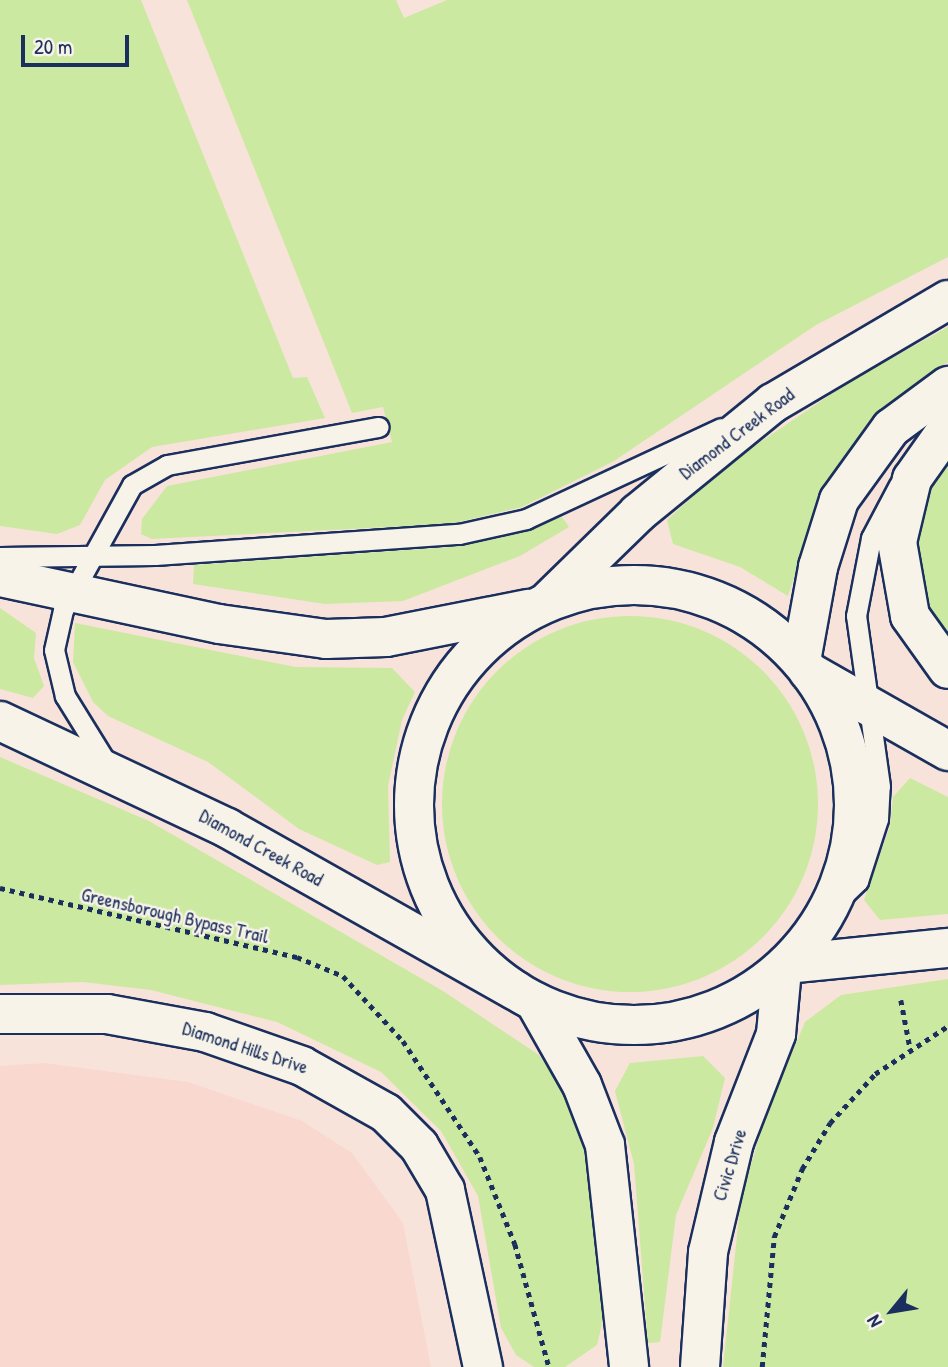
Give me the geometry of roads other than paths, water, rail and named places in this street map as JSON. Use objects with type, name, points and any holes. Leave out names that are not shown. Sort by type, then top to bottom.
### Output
[{"type":"main road","name":"Diamond Creek Road","points":[[538,605],[638,513],[774,403],[948,300]]},
{"type":"main road","points":[[525,996],[604,1024],[676,1022],[733,1003],[784,967],[828,910],[850,849],[853,784],[837,721],[805,667],[821,554],[839,500],[891,428],[948,386]]},
{"type":"main road","points":[[938,440],[901,508],[897,562],[910,616],[948,669]]},
{"type":"main road","points":[[0,578],[326,639],[386,637],[624,584],[700,594],[746,615],[805,667],[948,751]]},
{"type":"main road","points":[[538,605],[487,639],[441,696],[423,742],[413,803],[416,839],[440,909],[460,940],[525,996],[582,1085],[606,1145],[629,1367]]},
{"type":"main road","name":"Diamond Creek Road","points":[[0,721],[109,768],[525,996]]},
{"type":"main road","points":[[784,967],[948,948]]},
{"type":"main road","name":"Civic Drive","points":[[696,1366],[710,1239],[734,1142],[776,1034],[784,967]]},
{"type":"main road","name":"Diamond Hills Drive","points":[[0,1014],[62,1012],[159,1021],[264,1050],[363,1097],[419,1146],[445,1190],[487,1361]]},
{"type":"lane","points":[[0,557],[93,557],[482,530],[546,511],[774,403]]},
{"type":"lane","points":[[109,768],[57,673],[56,636],[72,592],[132,485],[154,470],[379,427]]},
{"type":"lane","points":[[828,910],[858,881],[876,835],[880,786],[856,616],[864,562],[890,499],[938,440]]}]
